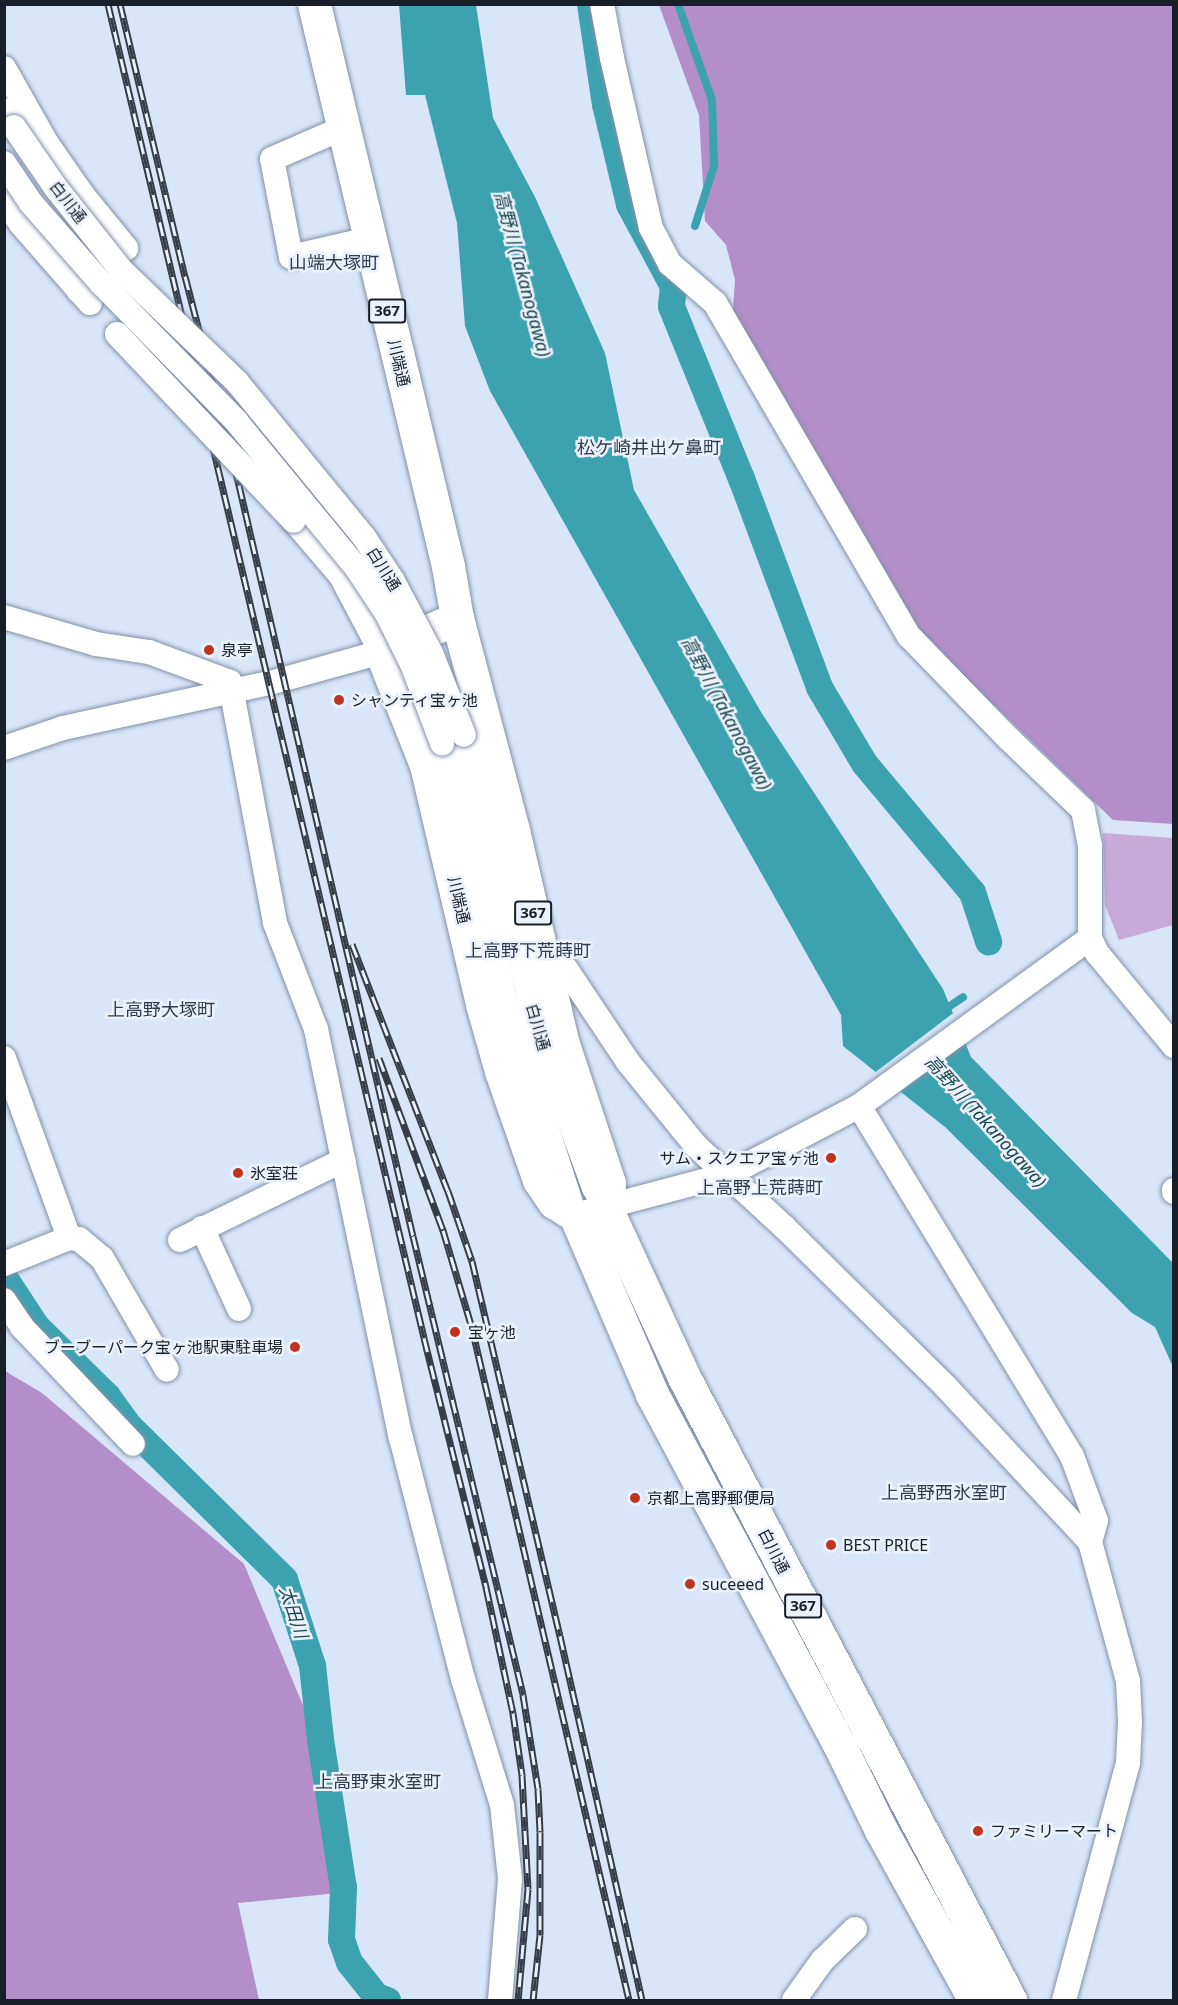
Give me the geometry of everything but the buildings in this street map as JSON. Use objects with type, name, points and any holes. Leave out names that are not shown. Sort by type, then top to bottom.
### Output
[{"type":"highway","name":"川端通","points":[[314,4],[448,566],[457,618],[543,954],[562,1041],[609,1183],[590,1211],[554,1202],[539,1180],[519,1126],[482,1004],[426,765],[381,652]]},
{"type":"highway","points":[[381,652],[457,618]]},
{"type":"highway","name":"白川通","points":[[590,1211],[652,1394],[840,1746],[881,1830],[975,2001]]},
{"type":"highway","name":"白川通","points":[[590,1211],[685,1379],[1010,2001]]},
{"type":"street","points":[[602,4],[651,228],[675,268],[715,303],[909,636],[1008,738],[1083,810],[1090,845],[1090,938],[1097,953],[1173,1046]]},
{"type":"street","points":[[4,68],[46,142],[82,194],[126,248],[85,297],[21,224],[4,199]]},
{"type":"street","name":"白川通","points":[[9,119],[56,188],[121,270],[237,382],[364,537],[393,581],[431,653],[453,739],[552,1076],[594,1188],[590,1211]]},
{"type":"street","points":[[343,128],[272,159],[291,257],[369,239]]},
{"type":"street","name":"白川通","points":[[4,163],[31,203],[102,284],[236,421],[356,567],[387,614],[453,739]]},
{"type":"street","points":[[4,748],[63,728],[232,691],[381,652],[341,576],[294,521],[111,328]]},
{"type":"street","points":[[4,617],[96,644],[149,652],[230,682],[275,923],[316,1029],[404,1449],[463,1679],[502,1805],[510,1879],[500,2001]]},
{"type":"street","points":[[590,1211],[729,1174],[864,1102],[1090,938]]},
{"type":"street","points":[[543,954],[566,969],[628,1062],[696,1146],[729,1174],[947,1388],[1090,1542],[1128,1681],[1130,1722],[1128,1763],[1064,2001]]},
{"type":"street","points":[[4,1058],[69,1238]]},
{"type":"street","points":[[864,1102],[1072,1456],[1096,1521],[1090,1542]]},
{"type":"street","points":[[180,1240],[343,1160]]},
{"type":"street","points":[[202,1228],[239,1308]]},
{"type":"street","points":[[4,1264],[69,1238],[79,1239],[102,1258],[167,1370]]},
{"type":"street","points":[[4,1300],[22,1327],[133,1444]]},
{"type":"street","points":[[794,2001],[822,1961],[855,1929]]},
{"type":"shaded area","points":[[659,5],[1173,5],[1173,824],[1113,820],[911,625],[748,343],[733,309],[735,280],[726,245],[705,221],[699,115]]},
{"type":"shaded area","points":[[1103,833],[1173,838],[1173,925],[1119,940],[1105,905]]},
{"type":"shaded area","points":[[5,1371],[42,1393],[244,1564],[310,1722],[347,1892],[238,1903],[259,2000],[5,2000]]},
{"type":"water","name":"高野川 (Takanogawa)","points":[[399,5],[476,5],[493,118],[535,197],[605,353],[634,490],[761,712],[943,989],[971,1057],[1173,1263],[1173,1367],[1155,1327],[1132,1313],[945,1127],[843,1046],[841,1015],[490,391],[465,326],[457,223],[425,95],[406,95]]},
{"type":"pier","points":[[956,1011],[968,1041],[898,1093],[873,1074]]},
{"type":"waterway","points":[[590,4],[605,104],[629,204],[673,286],[671,306],[741,478],[819,687],[864,763],[972,892],[988,941]]},
{"type":"waterway","points":[[678,4],[712,100],[714,166],[695,226]]},
{"type":"waterway","points":[[944,1010],[963,997]]},
{"type":"waterway","name":"太田川","points":[[4,1277],[36,1326],[107,1396],[128,1425],[284,1579],[312,1665],[320,1739],[343,1887],[341,1939],[349,1962],[376,1996],[387,2000]]},
{"type":"railway","points":[[108,4],[424,1338],[486,1587],[513,1713],[522,1775],[528,1889],[518,2000]]},
{"type":"railway","points":[[120,4],[185,276],[239,485],[413,1236],[523,1695],[538,1789],[540,1832],[540,1935],[533,2000]]},
{"type":"railway","points":[[352,944],[448,1191],[472,1261],[642,2000]]},
{"type":"railway","points":[[379,1058],[443,1230],[472,1328],[629,2000]]},
{"type":"place","name":"泉亭","points":[[209,650]]},
{"type":"place","name":"シャンティ宝ヶ池","points":[[339,700]]},
{"type":"place","name":"サム・スクエア宝ヶ池","points":[[831,1158]]},
{"type":"place","name":"氷室荘","points":[[238,1173]]},
{"type":"place","name":"宝ヶ池","points":[[455,1332]]},
{"type":"place","name":"ブーブーパーク宝ヶ池駅東駐車場","points":[[295,1347]]},
{"type":"place","name":"京都上高野郵便局","points":[[635,1498]]},
{"type":"place","name":"BEST PRICE","points":[[831,1545]]},
{"type":"place","name":"suceeed","points":[[690,1584]]},
{"type":"place","name":"ファミリーマート","points":[[978,1831]]},
{"type":"district","name":"山端大塚町","points":[[334,262]]},
{"type":"district","name":"松ケ崎井出ケ鼻町","points":[[649,447]]},
{"type":"district","name":"上高野下荒蒔町","points":[[528,950]]},
{"type":"district","name":"上高野大塚町","points":[[161,1009]]},
{"type":"district","name":"上高野上荒蒔町","points":[[760,1187]]},
{"type":"district","name":"上高野西氷室町","points":[[944,1492]]},
{"type":"district","name":"上高野東氷室町","points":[[378,1781]]}]
